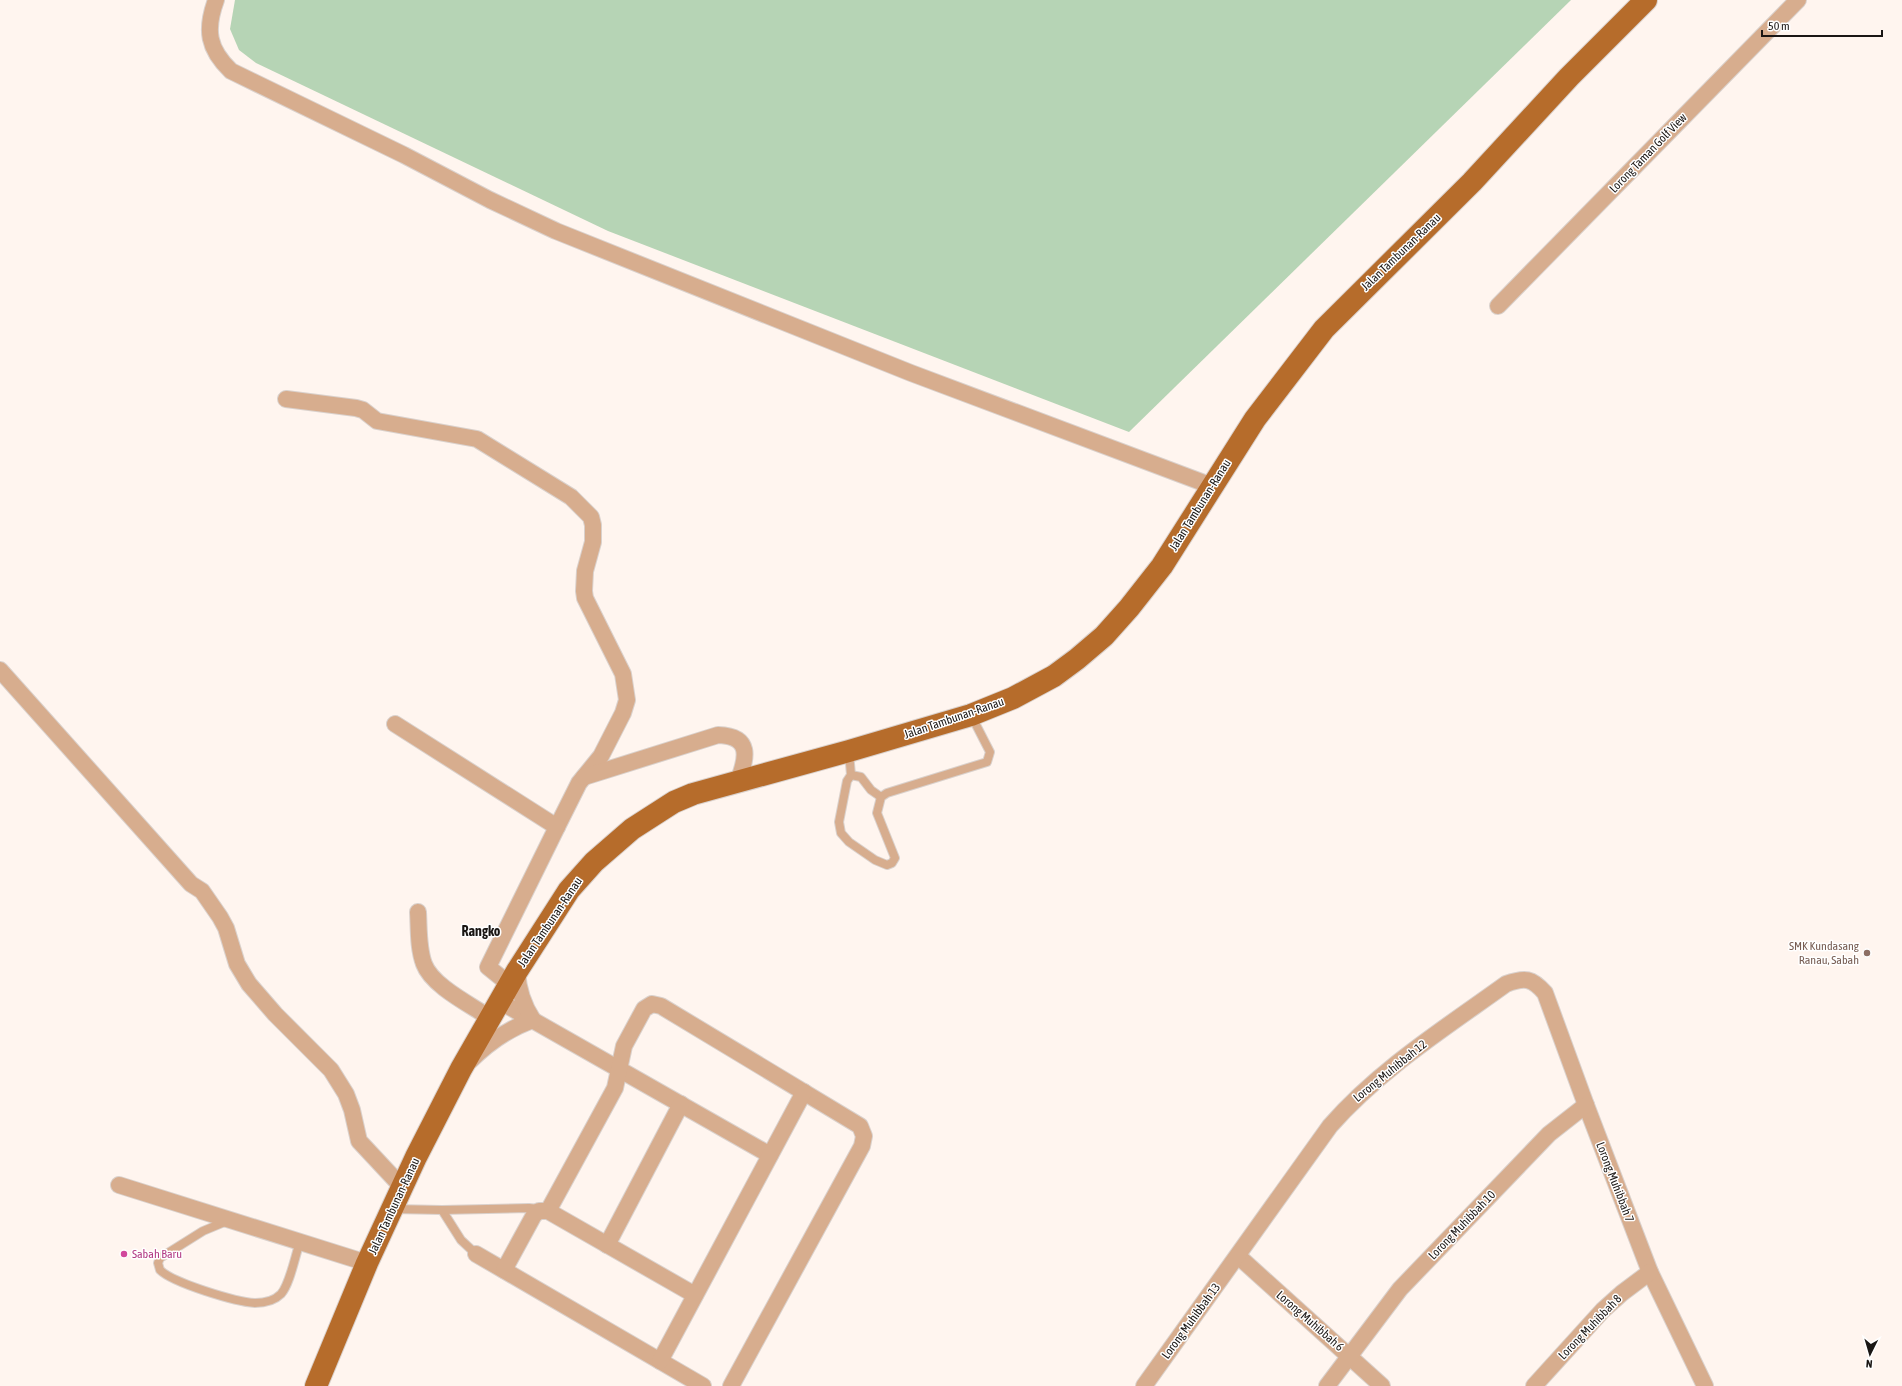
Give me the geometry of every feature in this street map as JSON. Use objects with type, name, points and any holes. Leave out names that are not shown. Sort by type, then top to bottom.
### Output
[{"type":"main road","name":"Jalan Tambunan-Ranau","points":[[316,1386],[367,1263],[402,1187],[461,1069],[504,993],[569,890],[584,871],[632,829],[674,802],[693,794],[849,751],[971,715],[1012,698],[1054,676],[1077,659],[1104,636],[1129,608],[1162,566],[1268,399],[1324,329],[1472,182],[1569,77],[1646,0]]},
{"type":"street","points":[[216,0],[212,17],[212,46],[219,59],[231,71],[404,155],[490,200],[556,231],[750,307],[845,347],[1212,486]]},
{"type":"street","name":"Lorong Taman Golf View","points":[[1498,306],[1798,0]]},
{"type":"street","points":[[286,399],[356,408],[363,410],[377,421],[477,439],[571,497],[591,517],[593,525],[593,542],[585,571],[585,598],[623,674],[627,700],[623,713],[601,756],[579,784],[488,967],[504,993],[533,1020],[770,1155]]},
{"type":"street","points":[[0,670],[191,884],[202,892],[226,928],[237,964],[241,972],[275,1014],[331,1070],[346,1094],[352,1110],[359,1142],[402,1187]]},
{"type":"street","points":[[395,724],[557,827]]},
{"type":"street","points":[[584,778],[718,735],[729,735],[740,743],[746,754],[745,762],[738,781]]},
{"type":"street","points":[[418,912],[421,954],[428,972],[441,986],[504,993],[519,988],[522,999],[533,1020]]},
{"type":"street","name":"Lorong Muhibbah 12","points":[[1238,1256],[1330,1126],[1357,1097],[1401,1060],[1506,984],[1518,979],[1529,980]]},
{"type":"street","name":"Lorong Muhibbah 7","points":[[1529,980],[1537,984],[1545,993],[1650,1272],[1705,1386]]},
{"type":"street","points":[[548,1210],[615,1088],[624,1046],[644,1009],[652,1004],[657,1004],[860,1126],[863,1130],[864,1141],[731,1386]]},
{"type":"street","points":[[461,1069],[483,1049],[508,1032],[533,1020]]},
{"type":"street","points":[[660,1361],[804,1092]]},
{"type":"street","points":[[607,1245],[681,1104]]},
{"type":"street","name":"Lorong Muhibbah 10","points":[[1327,1386],[1400,1289],[1549,1134],[1586,1105]]},
{"type":"street","points":[[119,1185],[228,1221],[367,1263]]},
{"type":"street","points":[[504,1270],[534,1215],[539,1211],[548,1210],[695,1295]]},
{"type":"street","points":[[476,1254],[702,1386]]},
{"type":"street","name":"Lorong Muhibbah 6","points":[[1238,1256],[1382,1386]]},
{"type":"street","name":"Lorong Muhibbah 13","points":[[1144,1386],[1238,1256]]},
{"type":"street","name":"Lorong Muhibbah 8","points":[[1534,1386],[1603,1310],[1650,1272]]},
{"type":"lane","points":[[849,751],[852,775],[847,781],[839,822],[841,833],[849,842],[875,860],[887,865],[892,863],[895,858],[877,813],[881,797],[887,793],[987,762],[990,752],[971,715]]},
{"type":"lane","points":[[852,775],[861,777],[871,790],[881,797]]},
{"type":"lane","points":[[392,1209],[442,1210],[529,1208],[548,1210]]},
{"type":"lane","points":[[442,1210],[461,1240],[476,1254]]},
{"type":"lane","points":[[228,1221],[202,1231],[160,1258],[158,1262],[160,1270],[174,1280],[238,1300],[255,1303],[271,1301],[281,1294],[287,1282],[300,1242]]},
{"type":"green space","points":[[235,0],[1571,0],[1129,432],[608,231],[256,63],[239,50],[230,29]]},
{"type":"place","name":"SMK Kundasang Ranau, Sabah","points":[[1867,953]]},
{"type":"place","name":"Sabah Baru","points":[[124,1254]]},
{"type":"district","name":"Rangko","points":[[481,931]]}]
